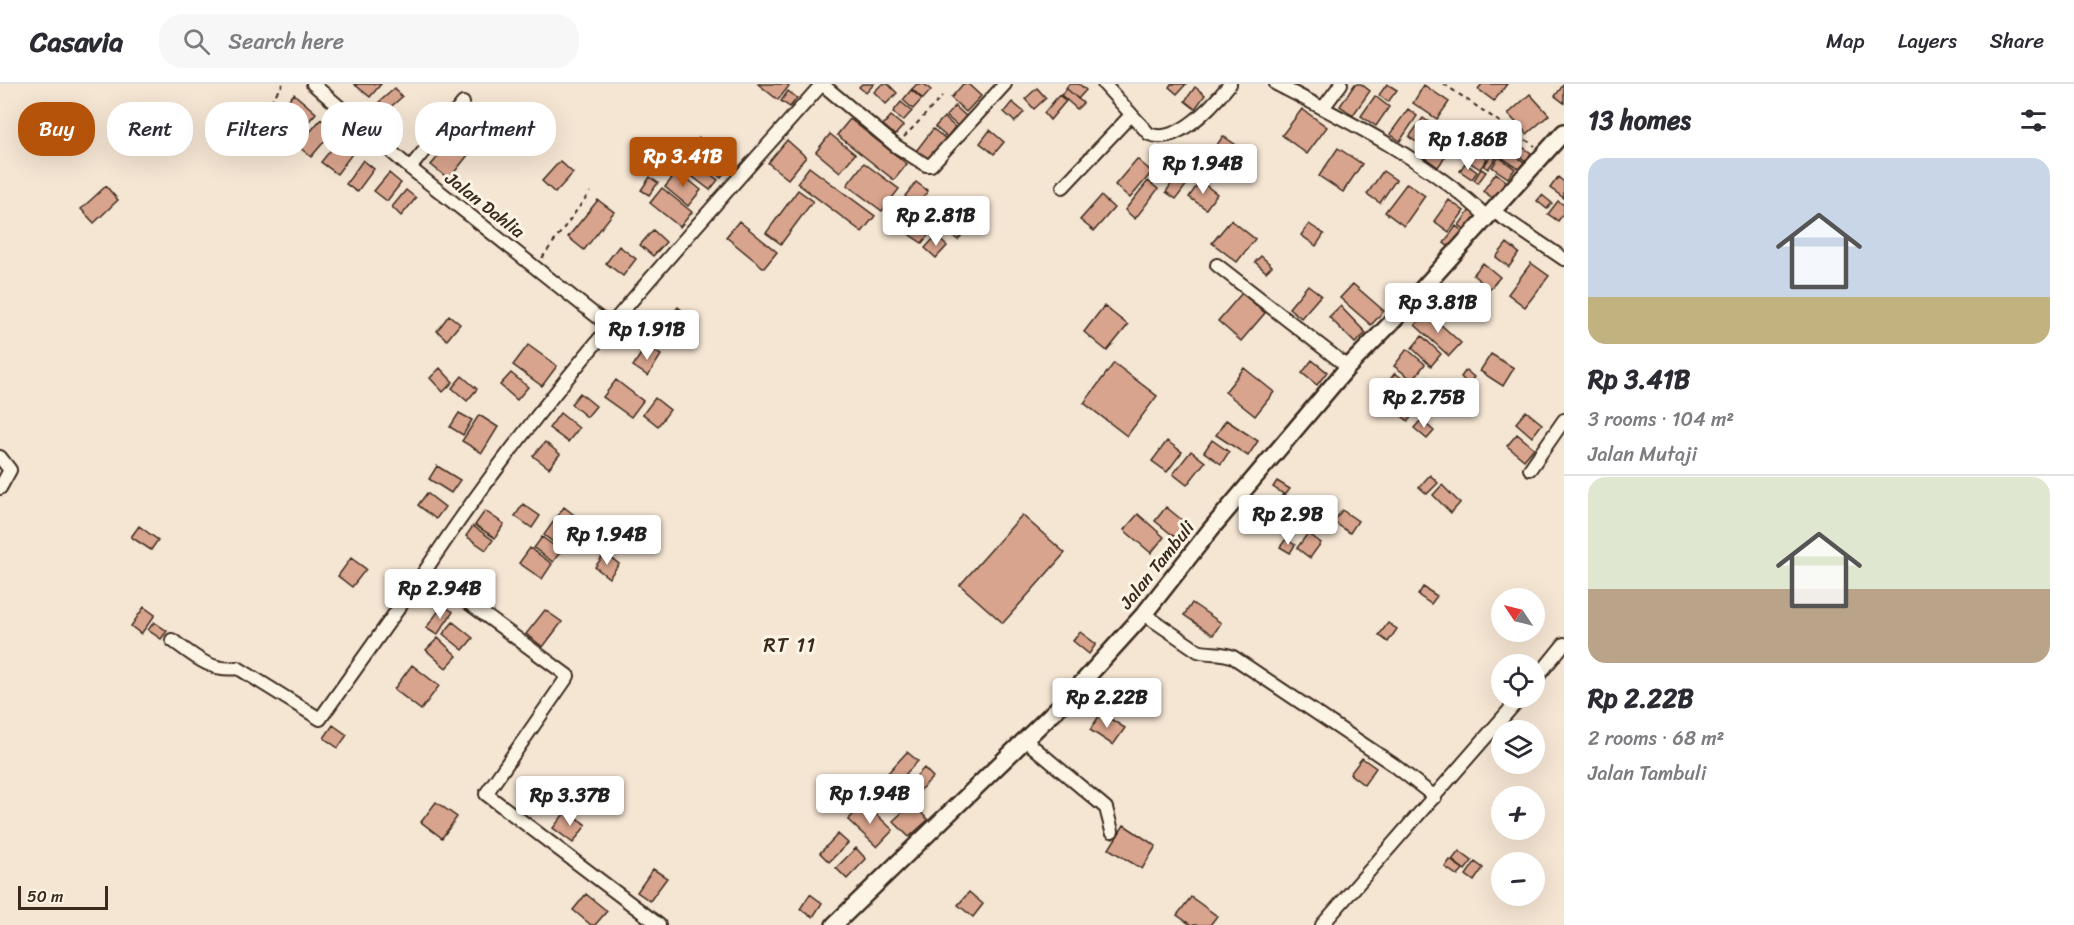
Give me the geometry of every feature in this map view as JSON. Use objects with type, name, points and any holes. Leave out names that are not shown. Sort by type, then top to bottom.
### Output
[{"type":"street","name":"Jalan Dahlia","points":[[313,84],[410,168],[609,326]]},
{"type":"street","points":[[172,640],[207,665],[238,668],[320,719],[425,572],[467,507],[516,441],[609,326],[822,84],[896,146],[926,165],[931,165],[1005,84]]},
{"type":"street","points":[[1104,84],[1149,134],[1164,137],[1201,115],[1230,84]]},
{"type":"street","points":[[1276,84],[1323,108],[1421,165],[1490,214],[1564,259]]},
{"type":"street","points":[[1323,108],[1341,84]]},
{"type":"street","points":[[1063,187],[1131,115]]},
{"type":"street","name":"Jalan Tambuli","points":[[834,925],[1025,740],[1144,614],[1348,367],[1564,132]]},
{"type":"street","points":[[410,168],[420,156]]},
{"type":"street","points":[[1217,265],[1348,367]]},
{"type":"street","points":[[1530,469],[1564,420]]},
{"type":"street","points":[[0,457],[10,470],[0,488]]},
{"type":"street","points":[[425,572],[568,676],[486,794],[660,925]]},
{"type":"street","points":[[1144,614],[1198,651],[1206,654],[1225,653],[1233,657],[1394,765],[1435,796]]},
{"type":"street","points":[[1545,667],[1564,644]]},
{"type":"street","points":[[1322,925],[1511,708]]},
{"type":"street","points":[[1025,740],[1106,808],[1112,831]]},
{"type":"path","points":[[270,102],[283,84]]},
{"type":"path","points":[[1444,84],[1545,153]]},
{"type":"path","points":[[896,146],[942,97]]},
{"type":"path","points":[[535,267],[590,192]]},
{"type":"building","points":[[354,84],[381,84],[370,97]]},
{"type":"building","points":[[758,84],[786,84],[789,86],[778,100]]},
{"type":"building","points":[[862,84],[874,84],[866,93],[859,87]]},
{"type":"building","points":[[882,84],[888,84],[897,93],[886,104],[874,92]]},
{"type":"building","points":[[917,84],[924,84],[931,90],[923,99],[912,89]]},
{"type":"building","points":[[963,84],[968,84],[981,96],[966,112],[951,98]]},
{"type":"building","points":[[1069,84],[1079,84],[1086,90],[1078,99],[1066,88]]},
{"type":"building","points":[[1171,84],[1186,84],[1177,94],[1169,87]]},
{"type":"building","points":[[1355,84],[1361,84],[1370,91],[1353,115],[1340,106]]},
{"type":"building","points":[[1387,84],[1397,90],[1388,102],[1379,95]]},
{"type":"building","points":[[1482,84],[1507,84],[1494,101],[1478,89]]},
{"type":"building","points":[[1564,84],[1564,103],[1555,96]]},
{"type":"building","points":[[1424,85],[1449,102],[1437,119],[1413,103]]},
{"type":"building","points":[[1195,87],[1205,95],[1195,109],[1185,101]]},
{"type":"building","points":[[395,88],[402,97],[396,102],[379,102]]},
{"type":"building","points":[[1037,88],[1046,98],[1034,109],[1025,99]]},
{"type":"building","points":[[1067,89],[1083,103],[1077,109],[1061,95]]},
{"type":"building","points":[[911,90],[922,99],[913,109],[903,100]]},
{"type":"building","points":[[788,91],[797,98],[790,107],[781,101]]},
{"type":"building","points":[[294,94],[303,102],[287,102]]},
{"type":"building","points":[[1530,94],[1549,115],[1527,134],[1508,114]]},
{"type":"building","points":[[1059,95],[1066,101],[1050,120],[1044,113]]},
{"type":"building","points":[[1375,96],[1389,107],[1376,126],[1361,116]]},
{"type":"building","points":[[901,102],[912,111],[903,121],[893,112]]},
{"type":"building","points":[[1012,102],[1024,112],[1015,122],[1004,112]]},
{"type":"building","points":[[955,106],[967,117],[958,126],[946,116]]},
{"type":"building","points":[[309,107],[316,113],[309,121]]},
{"type":"building","points":[[1302,109],[1327,127],[1307,154],[1282,135]]},
{"type":"building","points":[[1408,109],[1417,116],[1400,141],[1390,134]]},
{"type":"building","points":[[891,116],[903,126],[895,135],[883,125]]},
{"type":"building","points":[[944,117],[955,127],[947,137],[935,127]]},
{"type":"building","points":[[1423,118],[1434,126],[1421,145],[1409,137]]},
{"type":"building","points":[[321,119],[321,145],[311,157],[309,155],[309,133]]},
{"type":"building","points":[[850,119],[907,164],[894,180],[837,135]]},
{"type":"building","points":[[1447,124],[1461,134],[1438,167],[1424,157]]},
{"type":"building","points":[[933,129],[946,139],[929,161],[916,151]]},
{"type":"building","points":[[990,130],[1004,142],[994,154],[980,143]]},
{"type":"building","points":[[830,134],[855,154],[840,172],[816,152]]},
{"type":"building","points":[[1223,136],[1239,147],[1224,169],[1208,158]]},
{"type":"building","points":[[699,138],[708,146],[699,157],[690,150]]},
{"type":"building","points":[[1511,139],[1531,153],[1526,161],[1506,147]]},
{"type":"building","points":[[787,140],[806,157],[788,179],[768,163]]},
{"type":"building","points":[[712,148],[731,163],[721,178],[701,162]]},
{"type":"building","points":[[1338,148],[1362,164],[1343,192],[1319,176]]},
{"type":"building","points":[[1473,149],[1487,159],[1480,169],[1465,159]]},
{"type":"building","points":[[1506,149],[1524,162],[1519,169],[1500,156]]},
{"type":"building","points":[[1491,155],[1496,158],[1488,169],[1484,166]]},
{"type":"building","points":[[326,156],[350,156],[337,174],[321,162]]},
{"type":"building","points":[[438,156],[467,156],[449,179],[431,165]]},
{"type":"building","points":[[1499,157],[1515,169],[1508,178],[1492,167]]},
{"type":"building","points":[[689,158],[698,166],[689,175],[681,167]]},
{"type":"building","points":[[1137,159],[1152,172],[1130,198],[1115,185]]},
{"type":"building","points":[[363,160],[374,169],[357,192],[346,184]]},
{"type":"building","points":[[560,161],[573,173],[555,193],[542,181]]},
{"type":"building","points":[[864,163],[899,189],[882,211],[847,185]]},
{"type":"building","points":[[1465,163],[1477,172],[1472,179],[1460,171]]},
{"type":"building","points":[[701,167],[718,180],[710,190],[693,177]]},
{"type":"building","points":[[809,167],[875,216],[862,232],[797,183]]},
{"type":"building","points":[[1481,169],[1486,172],[1478,183],[1474,180]]},
{"type":"building","points":[[678,171],[701,190],[688,206],[665,187]]},
{"type":"building","points":[[1383,171],[1396,180],[1380,203],[1367,194]]},
{"type":"building","points":[[1179,172],[1190,180],[1176,199],[1166,192]]},
{"type":"building","points":[[389,173],[401,183],[387,201],[374,191]]},
{"type":"building","points":[[1496,173],[1506,181],[1494,199],[1483,191]]},
{"type":"building","points":[[650,177],[658,183],[649,195],[641,190]]},
{"type":"building","points":[[1558,177],[1564,182],[1564,198],[1550,188]]},
{"type":"building","points":[[1148,181],[1158,189],[1135,219],[1125,210]]},
{"type":"building","points":[[1200,181],[1217,194],[1206,209],[1189,197]]},
{"type":"building","points":[[916,182],[928,191],[916,206],[905,196]]},
{"type":"building","points":[[1407,183],[1425,196],[1404,226],[1385,212]]},
{"type":"building","points":[[106,186],[118,200],[94,223],[81,209]]},
{"type":"building","points":[[662,188],[692,212],[680,227],[650,203]]},
{"type":"building","points":[[406,190],[416,198],[401,216],[392,207]]},
{"type":"building","points":[[798,190],[813,201],[781,244],[766,233]]},
{"type":"building","points":[[1542,195],[1552,203],[1547,209],[1537,201]]},
{"type":"building","points":[[1101,196],[1114,208],[1094,231],[1080,220]]},
{"type":"building","points":[[598,200],[614,212],[584,250],[568,237]]},
{"type":"building","points":[[1449,200],[1464,211],[1449,232],[1434,221]]},
{"type":"building","points":[[1558,201],[1564,205],[1564,213],[1558,221],[1548,214]]},
{"type":"building","points":[[1470,210],[1479,217],[1468,232],[1459,225]]},
{"type":"building","points":[[956,217],[969,226],[958,240],[946,231]]},
{"type":"building","points":[[1231,220],[1255,239],[1237,262],[1212,243]]},
{"type":"building","points":[[739,221],[777,252],[764,268],[726,237]]},
{"type":"building","points":[[918,224],[930,233],[922,243],[910,235]]},
{"type":"building","points":[[1309,224],[1324,234],[1316,246],[1301,235]]},
{"type":"building","points":[[1456,226],[1466,234],[1453,250],[1444,243]]},
{"type":"building","points":[[653,230],[666,242],[653,256],[640,245]]},
{"type":"building","points":[[936,236],[947,246],[936,258],[925,248]]},
{"type":"building","points":[[1507,243],[1519,253],[1509,267],[1496,257]]},
{"type":"building","points":[[619,246],[636,259],[623,276],[606,263]]},
{"type":"building","points":[[1261,256],[1272,266],[1266,272],[1255,262]]},
{"type":"building","points":[[1483,263],[1500,277],[1490,289],[1473,275]]},
{"type":"building","points":[[1531,263],[1549,276],[1525,307],[1508,294]]},
{"type":"building","points":[[1353,284],[1384,311],[1371,325],[1340,298]]},
{"type":"building","points":[[1308,285],[1321,295],[1301,318],[1289,308]]},
{"type":"building","points":[[1242,293],[1265,313],[1241,341],[1218,321]]},
{"type":"building","points":[[1104,306],[1128,325],[1107,351],[1084,332]]},
{"type":"building","points":[[1340,306],[1366,333],[1355,343],[1329,317]]},
{"type":"building","points":[[678,307],[692,318],[676,339],[662,327]]},
{"type":"building","points":[[1427,312],[1461,343],[1449,356],[1415,325]]},
{"type":"building","points":[[449,315],[460,324],[447,340],[437,331]]},
{"type":"building","points":[[1422,336],[1441,354],[1431,366],[1412,348]]},
{"type":"building","points":[[528,345],[557,366],[542,386],[513,365]]},
{"type":"building","points":[[646,346],[661,355],[648,376],[633,366]]},
{"type":"building","points":[[1407,349],[1425,364],[1413,380],[1394,366]]},
{"type":"building","points":[[1491,354],[1514,368],[1503,386],[1480,371]]},
{"type":"building","points":[[1312,360],[1327,372],[1317,385],[1302,373]]},
{"type":"building","points":[[1114,363],[1157,396],[1127,436],[1084,403]]},
{"type":"building","points":[[440,368],[453,382],[443,392],[430,378]]},
{"type":"building","points":[[1244,368],[1274,392],[1255,416],[1225,392]]},
{"type":"building","points":[[1466,370],[1474,377],[1468,384],[1461,377]]},
{"type":"building","points":[[511,373],[528,387],[517,400],[500,385]]},
{"type":"building","points":[[1395,373],[1416,389],[1404,405],[1382,389]]},
{"type":"building","points":[[462,376],[477,389],[467,401],[452,388]]},
{"type":"building","points":[[1427,377],[1437,385],[1408,421],[1398,413]]},
{"type":"building","points":[[616,380],[643,401],[631,417],[603,397]]},
{"type":"building","points":[[580,393],[596,406],[587,417],[571,404]]},
{"type":"building","points":[[655,398],[670,410],[658,426],[643,414]]},
{"type":"building","points":[[1526,411],[1542,424],[1532,437],[1516,423]]},
{"type":"building","points":[[459,413],[472,420],[463,435],[450,427]]},
{"type":"building","points":[[560,413],[579,428],[568,442],[549,428]]},
{"type":"building","points":[[479,415],[498,427],[482,453],[462,441]]},
{"type":"building","points":[[1226,420],[1258,441],[1248,456],[1216,435]]},
{"type":"building","points":[[1421,420],[1434,431],[1427,439],[1414,428]]},
{"type":"building","points":[[1517,434],[1534,448],[1524,460],[1507,446]]},
{"type":"building","points":[[1212,440],[1229,452],[1221,464],[1204,452]]},
{"type":"building","points":[[1167,441],[1182,452],[1167,472],[1152,461]]},
{"type":"building","points":[[545,442],[560,454],[549,468],[533,456]]},
{"type":"building","points":[[1191,451],[1205,462],[1187,485],[1173,474]]},
{"type":"building","points":[[437,466],[460,480],[451,493],[429,479]]},
{"type":"building","points":[[1430,475],[1438,483],[1427,494],[1419,487]]},
{"type":"building","points":[[1277,481],[1290,489],[1285,495],[1273,487]]},
{"type":"building","points":[[1442,485],[1460,503],[1451,513],[1433,495]]},
{"type":"building","points":[[427,493],[445,507],[436,519],[418,505]]},
{"type":"building","points":[[1283,494],[1304,508],[1295,521],[1274,507]]},
{"type":"building","points":[[523,504],[540,516],[532,528],[515,516]]},
{"type":"building","points":[[564,507],[582,521],[575,531],[557,517]]},
{"type":"building","points":[[1166,507],[1187,524],[1176,538],[1155,521]]},
{"type":"building","points":[[1342,510],[1358,521],[1350,533],[1334,522]]},
{"type":"building","points":[[485,511],[504,524],[495,538],[475,525]]},
{"type":"building","points":[[1306,511],[1314,517],[1307,529],[1298,523]]},
{"type":"building","points":[[1272,513],[1283,520],[1276,531],[1265,523]]},
{"type":"building","points":[[1138,514],[1164,537],[1151,553],[1124,530]]},
{"type":"building","points":[[1022,515],[1065,553],[1003,623],[960,585]]},
{"type":"building","points":[[556,518],[574,532],[562,549],[544,535]]},
{"type":"building","points":[[1289,521],[1297,526],[1289,538],[1281,533]]},
{"type":"building","points":[[139,526],[158,540],[151,550],[131,537]]},
{"type":"building","points":[[473,526],[493,540],[486,550],[466,536]]},
{"type":"building","points":[[1308,533],[1321,543],[1310,558],[1297,548]]},
{"type":"building","points":[[542,537],[561,551],[553,562],[534,548]]},
{"type":"building","points":[[1286,539],[1295,545],[1290,553],[1280,547]]},
{"type":"building","points":[[530,548],[552,564],[542,579],[519,563]]},
{"type":"building","points":[[605,553],[619,564],[609,578],[595,567]]},
{"type":"building","points":[[351,558],[366,569],[352,587],[338,576]]},
{"type":"building","points":[[1423,587],[1437,596],[1431,604],[1418,595]]},
{"type":"building","points":[[1192,603],[1221,623],[1213,635],[1184,615]]},
{"type":"building","points":[[443,605],[453,612],[437,635],[426,628]]},
{"type":"building","points":[[144,607],[155,615],[141,634],[131,626]]},
{"type":"building","points":[[545,610],[562,622],[543,647],[526,634]]},
{"type":"building","points":[[154,622],[167,631],[161,639],[148,630]]},
{"type":"building","points":[[453,622],[473,638],[463,650],[443,634]]},
{"type":"building","points":[[1388,623],[1397,629],[1388,642],[1379,635]]},
{"type":"building","points":[[1080,632],[1096,644],[1089,654],[1073,641]]},
{"type":"building","points":[[438,638],[457,656],[446,668],[426,650]]},
{"type":"building","points":[[412,665],[439,686],[421,710],[394,689]]},
{"type":"building","points":[[1101,713],[1125,728],[1113,745],[1090,730]]},
{"type":"building","points":[[333,725],[347,735],[338,748],[324,738]]},
{"type":"building","points":[[907,752],[918,761],[897,783],[887,774]]},
{"type":"building","points":[[1362,758],[1376,768],[1364,785],[1350,774]]},
{"type":"building","points":[[924,768],[933,777],[910,800],[902,791]]},
{"type":"building","points":[[436,802],[457,817],[442,838],[421,822]]},
{"type":"building","points":[[864,803],[893,830],[877,847],[848,820]]},
{"type":"building","points":[[912,803],[928,820],[909,837],[893,821]]},
{"type":"building","points":[[567,810],[586,825],[573,843],[553,828]]},
{"type":"building","points":[[1124,825],[1156,846],[1142,869],[1109,849]]},
{"type":"building","points":[[838,834],[848,843],[829,862],[820,853]]},
{"type":"building","points":[[856,848],[866,859],[847,879],[836,868]]},
{"type":"building","points":[[1459,851],[1472,861],[1465,870],[1452,860]]},
{"type":"building","points":[[1450,860],[1463,869],[1458,876],[1445,867]]},
{"type":"building","points":[[1475,862],[1483,868],[1474,881],[1466,875]]},
{"type":"building","points":[[653,869],[667,878],[650,901],[637,892]]},
{"type":"building","points":[[969,892],[983,904],[973,917],[958,905]]},
{"type":"building","points":[[586,894],[607,911],[595,925],[591,925],[573,910]]},
{"type":"building","points":[[810,894],[822,903],[813,917],[800,909]]},
{"type":"building","points":[[1191,897],[1217,916],[1210,925],[1191,925],[1177,915]]},
{"type":"district","name":"RT 11","points":[[790,645]]}]
